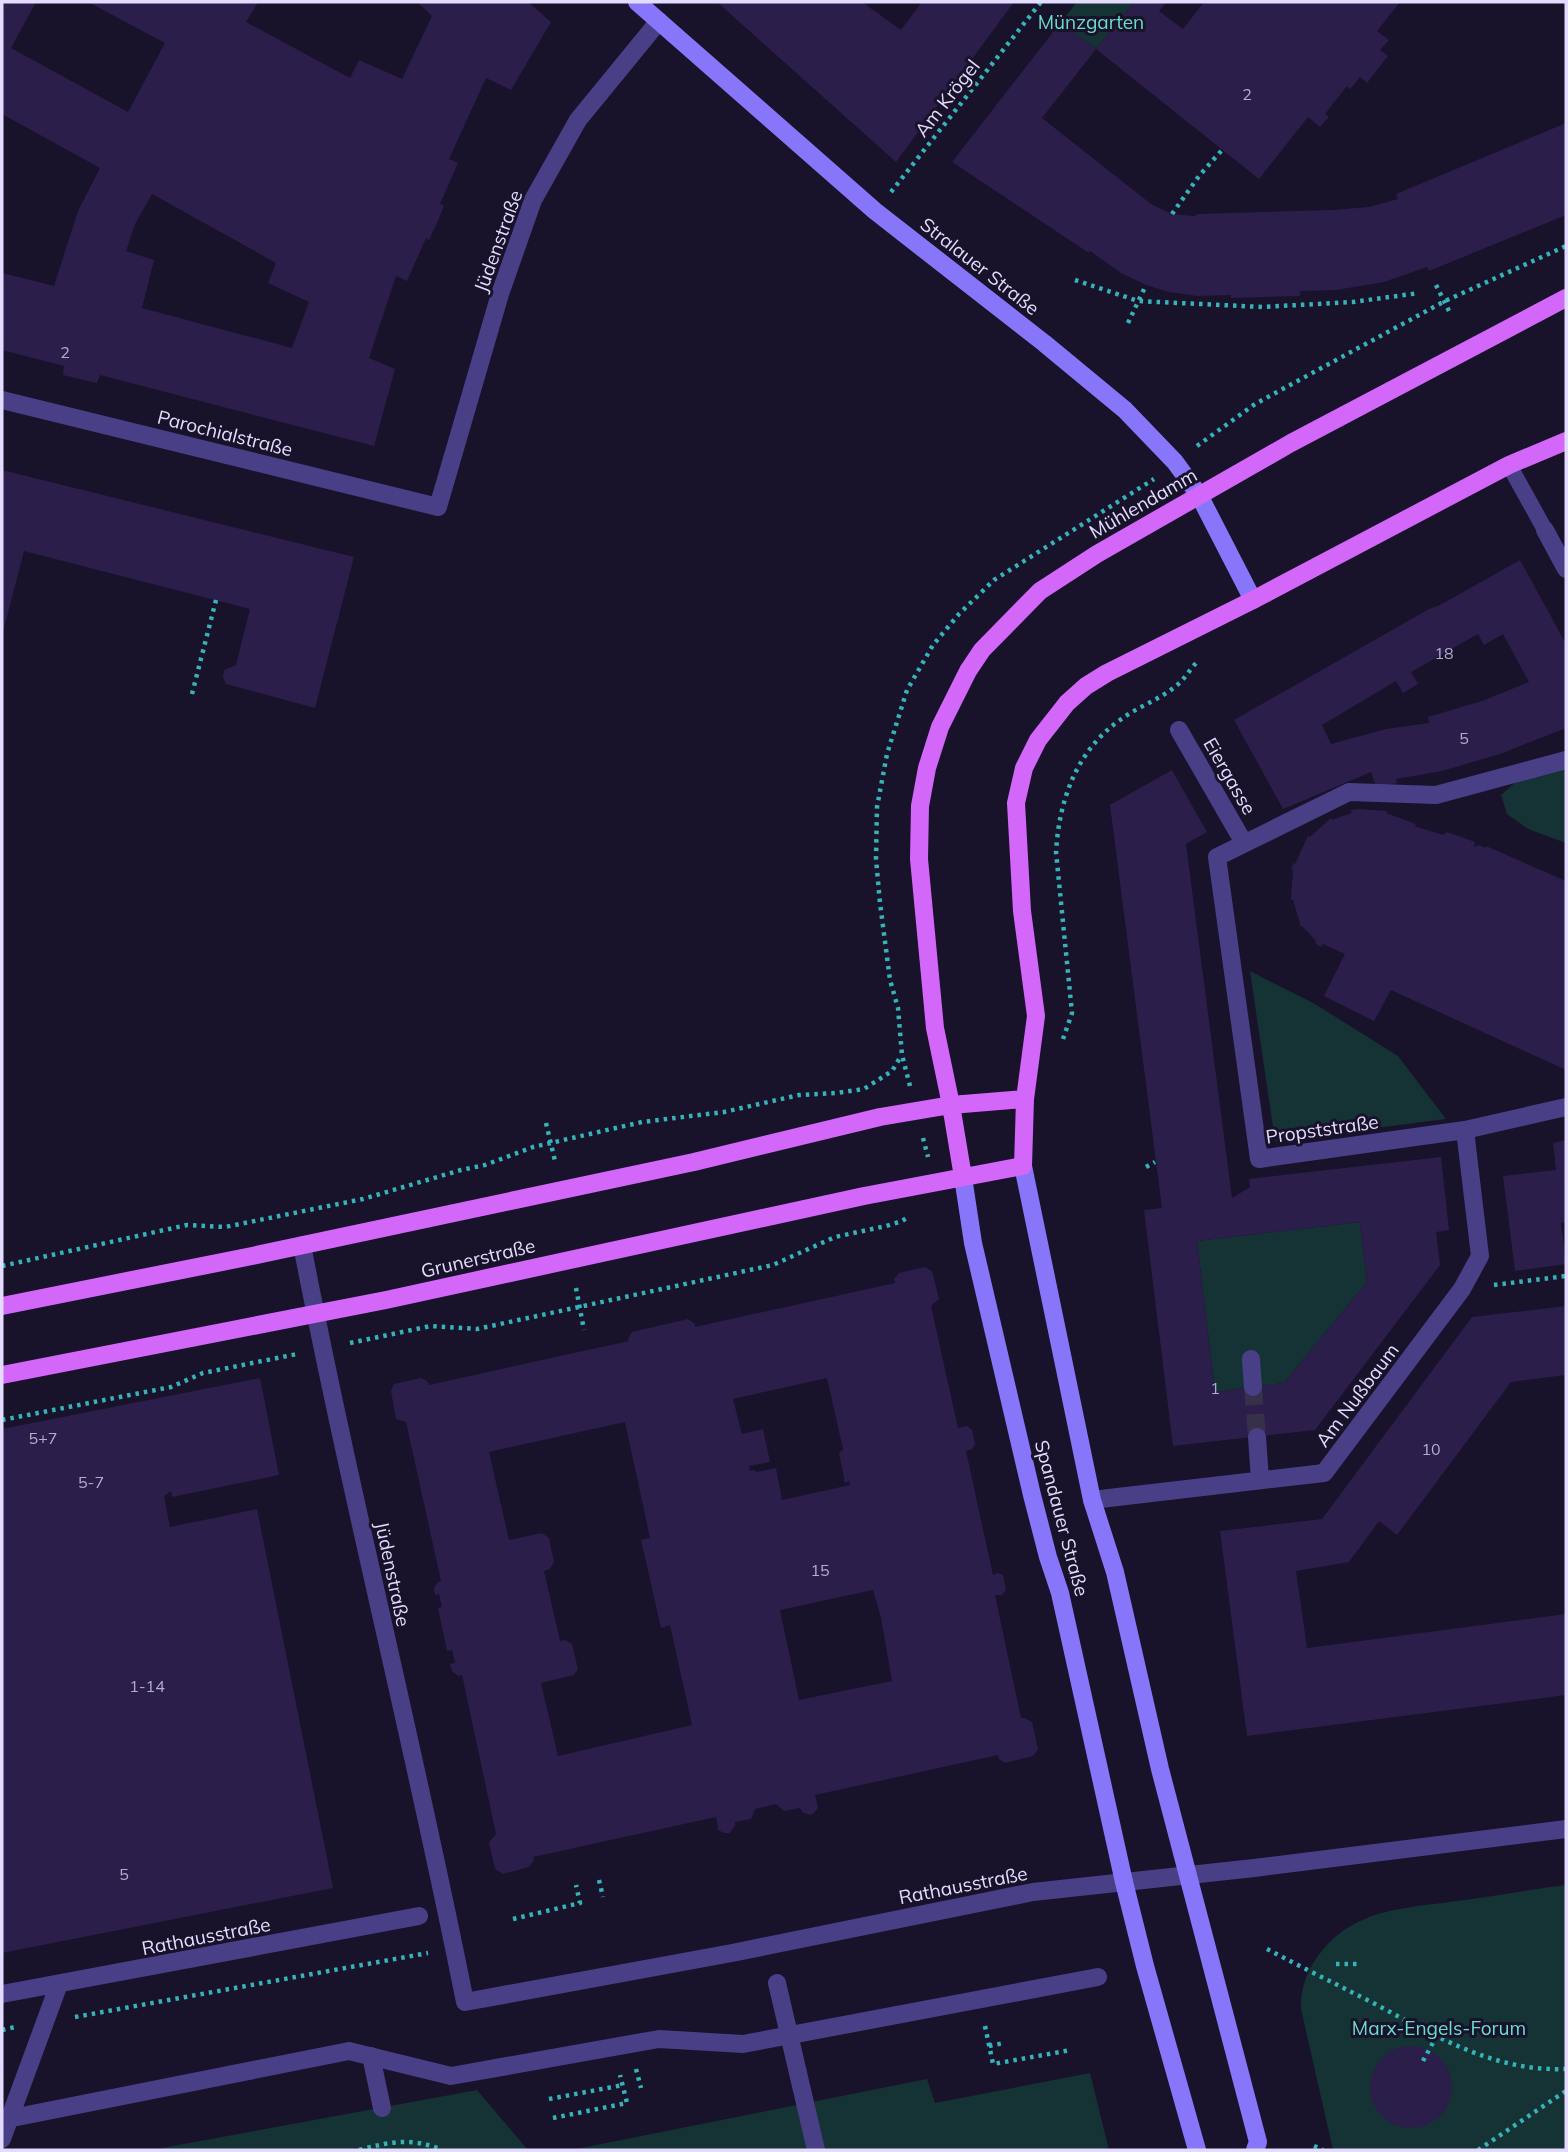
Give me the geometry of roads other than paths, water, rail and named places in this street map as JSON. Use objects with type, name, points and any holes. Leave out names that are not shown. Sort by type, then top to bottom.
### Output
[{"type":"main road","name":"Stralauer Straße","points":[[639,3],[875,211],[1125,410],[1175,462],[1199,495],[1253,600]]},
{"type":"main road","name":"Mühlendamm","points":[[921,890],[920,806],[927,768],[940,727],[968,671],[982,650],[1040,591],[1097,554],[1291,443],[1566,298]]},
{"type":"main road","points":[[1253,600],[1508,465],[1566,441]]},
{"type":"main road","name":"Spandauer Straße","points":[[1253,600],[1086,686],[1052,720],[1038,740],[1024,768],[1016,803],[1022,911],[1036,1016],[1025,1099],[1023,1167],[1092,1500],[1115,1572],[1157,1757],[1258,2142],[1255,2150]]},
{"type":"main road","name":"Spandauer Straße","points":[[921,890],[935,1028],[951,1105],[973,1243],[1032,1495],[1060,1593],[1124,1882],[1197,2150]]},
{"type":"main road","points":[[2,1306],[694,1163],[880,1117],[951,1105],[1025,1099]]},
{"type":"main road","name":"Grunerstraße","points":[[2,1376],[316,1314],[825,1204],[1023,1167]]},
{"type":"street","name":"Jüdenstraße","points":[[438,507],[500,294],[533,200],[578,120],[659,21]]},
{"type":"street","name":"Parochialstraße","points":[[2,400],[438,507]]},
{"type":"street","points":[[1545,530],[1566,569]]},
{"type":"street","name":"Eiergasse","points":[[1179,730],[1244,843]]},
{"type":"street","points":[[1244,843],[1349,792],[1436,795],[1566,760]]},
{"type":"street","name":"Propststraße","points":[[1244,843],[1217,857],[1259,1159],[1465,1130],[1566,1107]]},
{"type":"street","name":"Am Nußbaum","points":[[1092,1500],[1324,1473],[1462,1289],[1480,1256],[1465,1130]]},
{"type":"street","name":"Jüdenstraße","points":[[302,1245],[448,1910]]},
{"type":"street","points":[[1251,1359],[1253,1387]]},
{"type":"street","points":[[1257,1437],[1260,1480]]},
{"type":"street","name":"Rathausstraße","points":[[448,1910],[465,2002],[732,1953],[1033,1892],[1566,1829]]},
{"type":"street","name":"Rathausstraße","points":[[2,1994],[418,1916]]},
{"type":"street","points":[[5,2119],[349,2051],[451,2076],[659,2039],[743,2044],[1098,1977]]},
{"type":"street","points":[[777,1983],[816,2150]]},
{"type":"street","points":[[2,2139],[5,2119],[59,1984]]},
{"type":"street","points":[[371,2056],[382,2108]]},
{"type":"lane","points":[[1508,465],[1545,530]]},
{"type":"tunnel","points":[[1253,1387],[1257,1437]]},
{"type":"park label","name":"Münzgarten","points":[[1091,22]]},
{"type":"park label","name":"Marx-Engels-Forum","points":[[1439,2028]]}]
